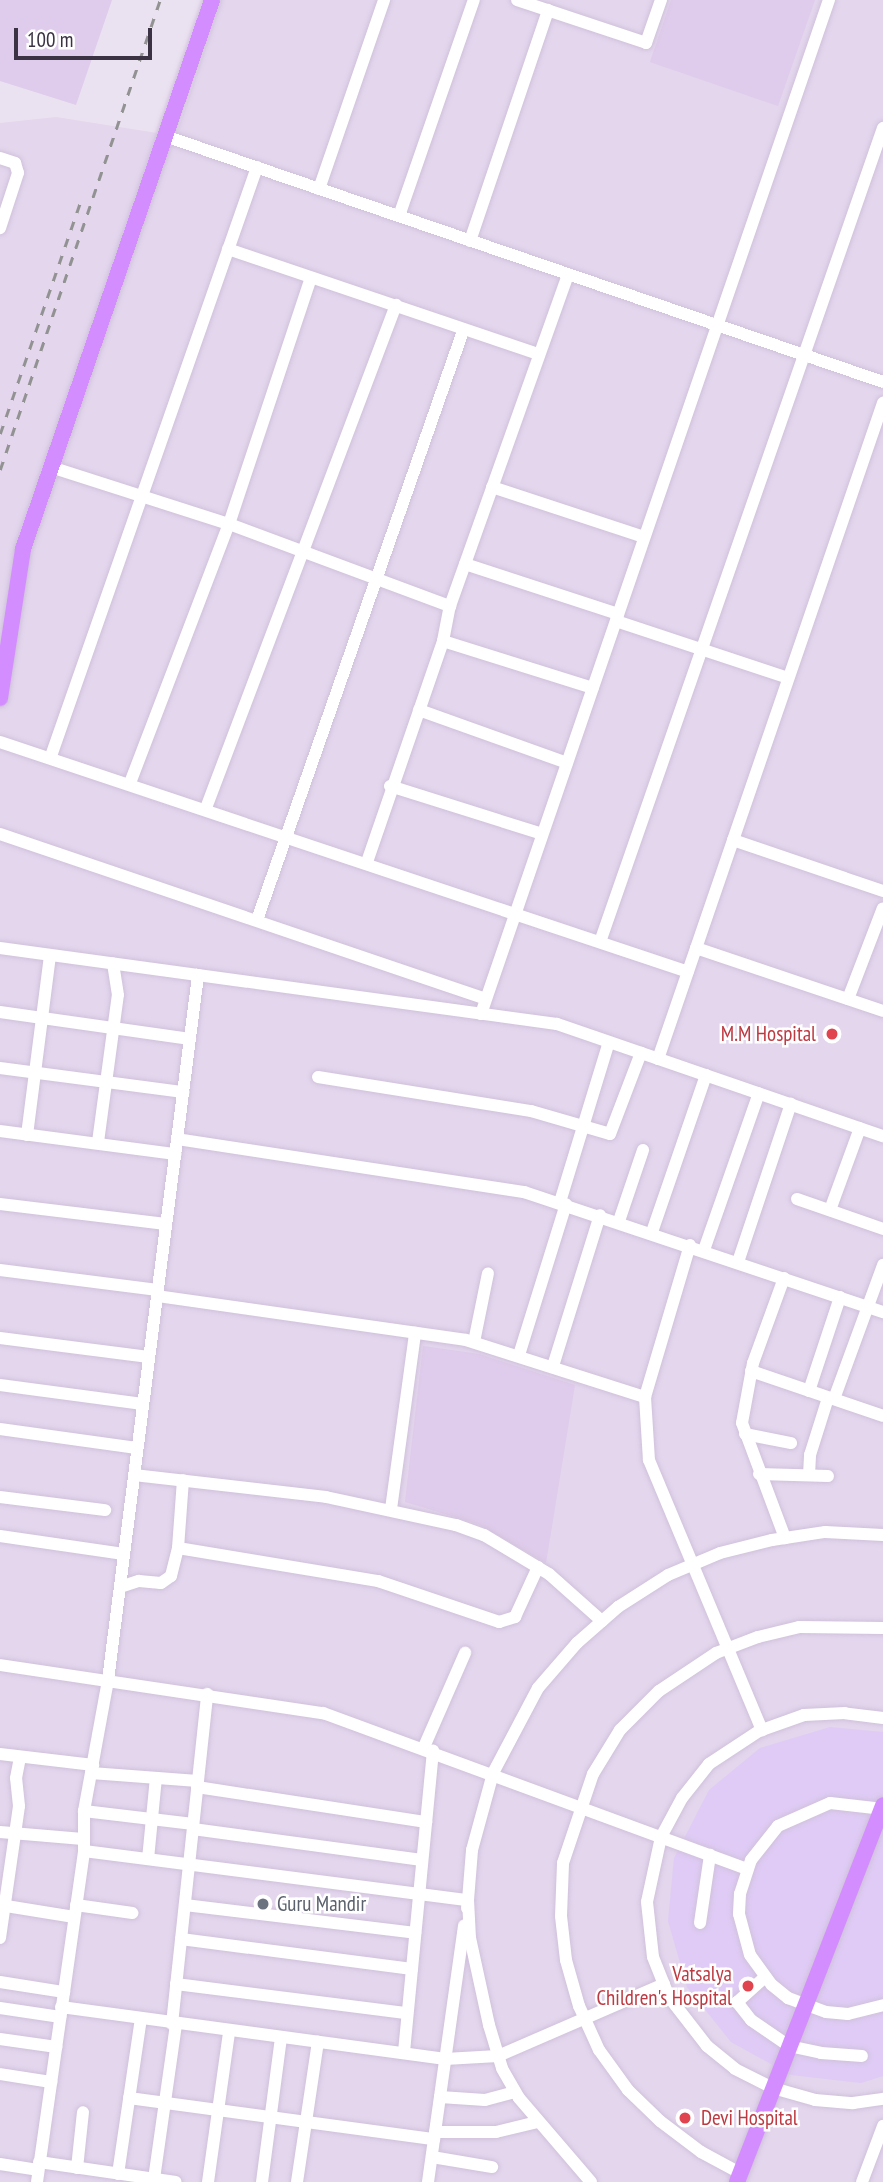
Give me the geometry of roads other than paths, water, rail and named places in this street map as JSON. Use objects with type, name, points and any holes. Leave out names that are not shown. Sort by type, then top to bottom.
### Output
[{"type":"main road","points":[[0,698],[23,549],[212,0]]},
{"type":"main road","points":[[740,2179],[883,1812]]},
{"type":"street","points":[[319,189],[384,0]]},
{"type":"street","points":[[399,216],[474,0]]},
{"type":"street","points":[[517,0],[646,43],[661,0]]},
{"type":"street","points":[[481,1014],[829,0]]},
{"type":"street","points":[[470,241],[548,10]]},
{"type":"street","points":[[600,942],[883,128]]},
{"type":"street","points":[[165,136],[883,382]]},
{"type":"street","points":[[0,158],[15,163],[18,173],[3,211],[0,228]]},
{"type":"street","points":[[51,756],[257,167]]},
{"type":"street","points":[[228,249],[396,305],[463,331],[539,354]]},
{"type":"street","points":[[367,862],[390,786],[443,641],[450,606],[568,274]]},
{"type":"street","points":[[130,783],[229,523],[311,278]]},
{"type":"street","points":[[206,808],[396,305]]},
{"type":"street","points":[[257,920],[463,331]]},
{"type":"street","points":[[658,1059],[883,403]]},
{"type":"street","points":[[51,467],[141,499],[229,523],[450,606]]},
{"type":"street","points":[[492,487],[644,537]]},
{"type":"street","points":[[465,564],[789,678]]},
{"type":"street","points":[[443,641],[593,688]]},
{"type":"street","points":[[419,710],[567,763]]},
{"type":"street","points":[[0,742],[51,756],[688,972]]},
{"type":"street","points":[[390,786],[542,834]]},
{"type":"street","points":[[0,834],[486,999]]},
{"type":"street","points":[[733,840],[883,891]]},
{"type":"street","points":[[848,999],[883,908]]},
{"type":"street","points":[[0,948],[557,1024],[883,1136]]},
{"type":"street","points":[[696,948],[883,1011]]},
{"type":"street","points":[[27,1135],[50,956]]},
{"type":"street","points":[[98,1142],[118,995],[113,963]]},
{"type":"street","points":[[38,2171],[75,1911],[84,1811],[108,1680],[198,975]]},
{"type":"street","points":[[0,1012],[44,1015],[190,1039]]},
{"type":"street","points":[[519,1354],[609,1042]]},
{"type":"street","points":[[318,1077],[460,1097],[613,1132],[640,1053]]},
{"type":"street","points":[[0,1068],[183,1092]]},
{"type":"street","points":[[652,1232],[706,1075]]},
{"type":"street","points":[[704,1250],[759,1093]]},
{"type":"street","points":[[738,1262],[791,1104]]},
{"type":"street","points":[[830,1210],[860,1128]]},
{"type":"street","points":[[0,1131],[175,1154]]},
{"type":"street","points":[[177,1139],[442,1176],[563,1203],[883,1312]]},
{"type":"street","points":[[619,1221],[643,1150]]},
{"type":"street","points":[[796,1199],[883,1229]]},
{"type":"street","points":[[0,1203],[166,1224]]},
{"type":"street","points":[[553,1366],[600,1215]]},
{"type":"street","points":[[690,1245],[645,1397],[649,1460],[690,1566],[762,1730]]},
{"type":"street","points":[[809,1475],[810,1455],[883,1266]]},
{"type":"street","points":[[0,1270],[474,1342],[519,1354],[645,1397]]},
{"type":"street","points":[[474,1342],[488,1273]]},
{"type":"street","points":[[784,1278],[743,1398],[745,1434],[785,1538]]},
{"type":"street","points":[[809,1391],[840,1297]]},
{"type":"street","points":[[391,1509],[415,1333]]},
{"type":"street","points":[[0,1338],[149,1357]]},
{"type":"street","points":[[751,1371],[883,1416]]},
{"type":"street","points":[[0,1385],[143,1404]]},
{"type":"street","points":[[0,1429],[137,1448]]},
{"type":"street","points":[[745,1434],[791,1443]]},
{"type":"street","points":[[759,1474],[828,1476]]},
{"type":"street","points":[[134,1475],[391,1509],[484,1535],[538,1567],[602,1621]]},
{"type":"street","points":[[120,1587],[139,1581],[165,1581],[173,1570],[178,1548],[183,1480]]},
{"type":"street","points":[[0,1497],[106,1510]]},
{"type":"street","points":[[428,2182],[468,1900],[472,1850],[493,1773],[538,1688],[602,1621],[668,1575],[720,1553],[785,1538],[825,1532],[883,1535]]},
{"type":"street","points":[[0,1536],[124,1554]]},
{"type":"street","points":[[178,1548],[377,1581],[499,1622],[515,1617],[538,1567]]},
{"type":"street","points":[[740,2179],[701,2152],[628,2090],[599,2050],[584,2018],[566,1960],[561,1916],[563,1863],[580,1806],[620,1730],[659,1691],[727,1649],[799,1628],[883,1628]]},
{"type":"street","points":[[404,2052],[426,1822],[428,1748],[465,1653]]},
{"type":"street","points":[[0,1665],[323,1713],[428,1748],[747,1869]]},
{"type":"street","points":[[154,2179],[174,2024],[207,1694]]},
{"type":"street","points":[[883,1718],[804,1715],[762,1730],[709,1764],[682,1798],[661,1837],[647,1902],[653,1957],[664,1984],[707,2046],[735,2069],[776,2090],[828,2101],[883,2099]]},
{"type":"street","points":[[0,1754],[426,1822]]},
{"type":"street","points":[[0,1938],[15,1834],[19,1758]]},
{"type":"street","points":[[148,1859],[156,1777]]},
{"type":"street","points":[[883,1812],[830,1803],[794,1815],[763,1841],[747,1869],[739,1914],[750,1955],[765,1977],[808,2008],[848,2014],[883,2006]]},
{"type":"street","points":[[84,1811],[422,1860]]},
{"type":"street","points":[[0,1832],[83,1845],[148,1859],[468,1900]]},
{"type":"street","points":[[700,1923],[710,1855]]},
{"type":"street","points":[[468,1900],[470,1938],[498,2056],[515,2091],[537,2122],[591,2182]]},
{"type":"street","points":[[3,1905],[132,1913]]},
{"type":"street","points":[[184,1905],[415,1933]]},
{"type":"street","points":[[181,1939],[412,1969]]},
{"type":"street","points":[[765,1977],[737,2006],[793,2046],[862,2056]]},
{"type":"street","points":[[0,1982],[64,1992]]},
{"type":"street","points":[[176,1984],[407,2013]]},
{"type":"street","points":[[0,2008],[141,2019],[445,2059],[498,2056],[664,1984]]},
{"type":"street","points":[[118,2174],[141,2019]]},
{"type":"street","points":[[208,2182],[229,2032]]},
{"type":"street","points":[[262,2182],[281,2038]]},
{"type":"street","points":[[0,2039],[56,2047]]},
{"type":"street","points":[[297,2182],[318,2042]]},
{"type":"street","points":[[0,2074],[51,2082]]},
{"type":"street","points":[[440,2097],[485,2100],[515,2091]]},
{"type":"street","points":[[129,2098],[306,2122],[435,2135],[484,2133],[537,2122]]},
{"type":"street","points":[[77,2168],[83,2112]]},
{"type":"street","points":[[862,2182],[883,2126]]},
{"type":"street","points":[[432,2157],[492,2167]]},
{"type":"street","points":[[0,2164],[38,2171],[77,2168],[176,2182]]},
{"type":"railway","points":[[0,470],[160,0]]},
{"type":"railway","points":[[0,434],[80,203]]},
{"type":"place","name":"M.M Hospital","points":[[832,1034]]},
{"type":"place","name":"Guru Mandir","points":[[263,1904]]},
{"type":"place","name":"Vatsalya Children's Hospital","points":[[748,1986]]},
{"type":"place","name":"Devi Hospital","points":[[685,2118]]}]
